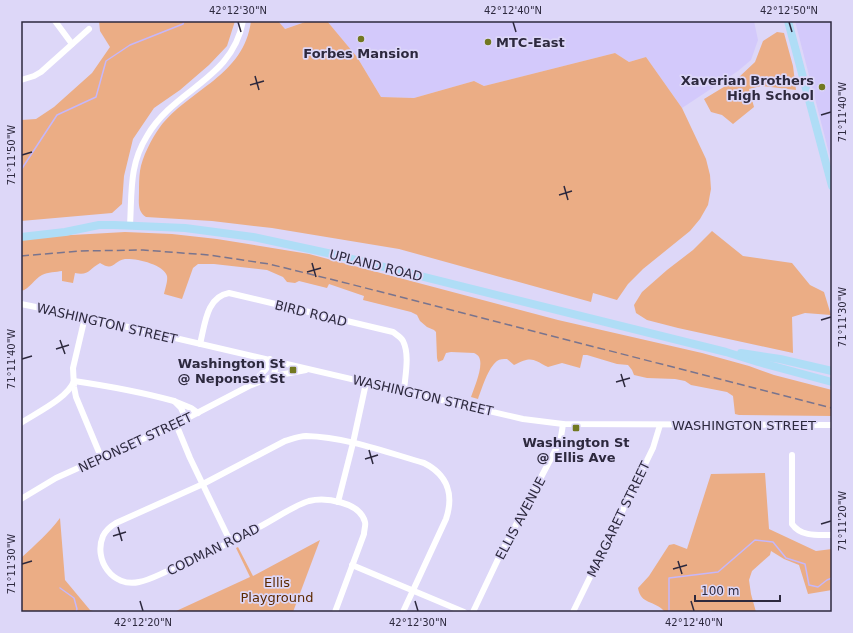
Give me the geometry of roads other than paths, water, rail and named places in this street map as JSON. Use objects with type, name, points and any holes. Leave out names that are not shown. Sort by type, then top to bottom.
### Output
[{"type":"main road","points":[[788,21],[832,186]]},
{"type":"main road","name":"UPLAND ROAD","points":[[21,237],[65,232],[99,225],[170,227],[218,231],[299,246],[726,352],[832,382]]},
{"type":"main road","name":"UPLAND ROAD","points":[[726,352],[780,358],[832,371]]},
{"type":"street","points":[[54,21],[72,44]]},
{"type":"street","points":[[130,225],[130,196],[133,172],[137,157],[147,135],[156,122],[172,106],[207,78],[224,62],[235,48],[243,21]]},
{"type":"street","points":[[21,80],[34,76],[40,72],[89,29]]},
{"type":"street","name":"BIRD ROAD","points":[[200,344],[213,300],[219,296],[229,293],[393,332],[403,340],[405,347],[406,364],[404,391]]},
{"type":"street","name":"WASHINGTON STREET","points":[[21,304],[273,360],[523,419],[563,424],[832,425]]},
{"type":"street","points":[[85,317],[73,368],[74,381],[76,397],[101,457]]},
{"type":"street","points":[[273,360],[274,376]]},
{"type":"street","name":"NEPONSET STREET","points":[[249,386],[260,377],[273,360]]},
{"type":"street","name":"NEPONSET STREET","points":[[21,499],[56,478],[176,424],[249,386],[274,376],[310,369]]},
{"type":"street","points":[[74,381],[174,401],[191,408],[198,413]]},
{"type":"street","points":[[21,423],[60,397],[72,386],[74,381]]},
{"type":"street","points":[[338,502],[366,383]]},
{"type":"street","points":[[174,401],[181,408],[186,419]]},
{"type":"street","points":[[176,424],[190,458],[231,543]]},
{"type":"street","name":"ELLIS AVENUE","points":[[474,611],[500,555],[557,447],[561,437],[563,424]]},
{"type":"street","name":"MARGARET STREET","points":[[573,612],[653,448],[660,425]]},
{"type":"street","name":"CODMAN ROAD","points":[[335,612],[364,534],[365,521],[358,511],[351,506],[329,500],[310,501],[297,506],[231,543],[193,561],[138,583],[123,582],[115,578],[104,567],[100,551],[104,535],[108,528],[133,514],[203,484],[285,441],[296,437],[305,436],[343,440],[424,463],[432,467],[440,474],[449,493],[450,508],[446,519],[403,612]]},
{"type":"street","points":[[792,455],[792,524],[797,530],[809,534],[832,535]]},
{"type":"street","points":[[352,565],[464,612]]},
{"type":"street","points":[[474,611],[481,612]]},
{"type":"waterway","points":[[21,170],[57,115],[96,97],[106,61],[130,45],[183,24],[184,21]]},
{"type":"waterway","points":[[669,612],[669,578],[718,572],[755,540],[773,542],[786,558],[805,564],[809,585],[818,587],[832,578]]},
{"type":"waterway","points":[[60,588],[74,598],[77,609],[76,612]]},
{"type":"railway","points":[[21,256],[81,251],[143,250],[209,255],[269,264],[832,408]]},
{"type":"place","name":"Forbes Mansion","points":[[361,39]]},
{"type":"place","name":"MTC-East","points":[[488,42]]},
{"type":"place","name":"Xaverian Brothers High School","points":[[822,87]]},
{"type":"place","name":"Washington St @ Neponset St","points":[[293,370]]},
{"type":"place","name":"Washington St @ Ellis Ave","points":[[576,428]]},
{"type":"park label","name":"Ellis Playground","points":[[277,590]]}]
